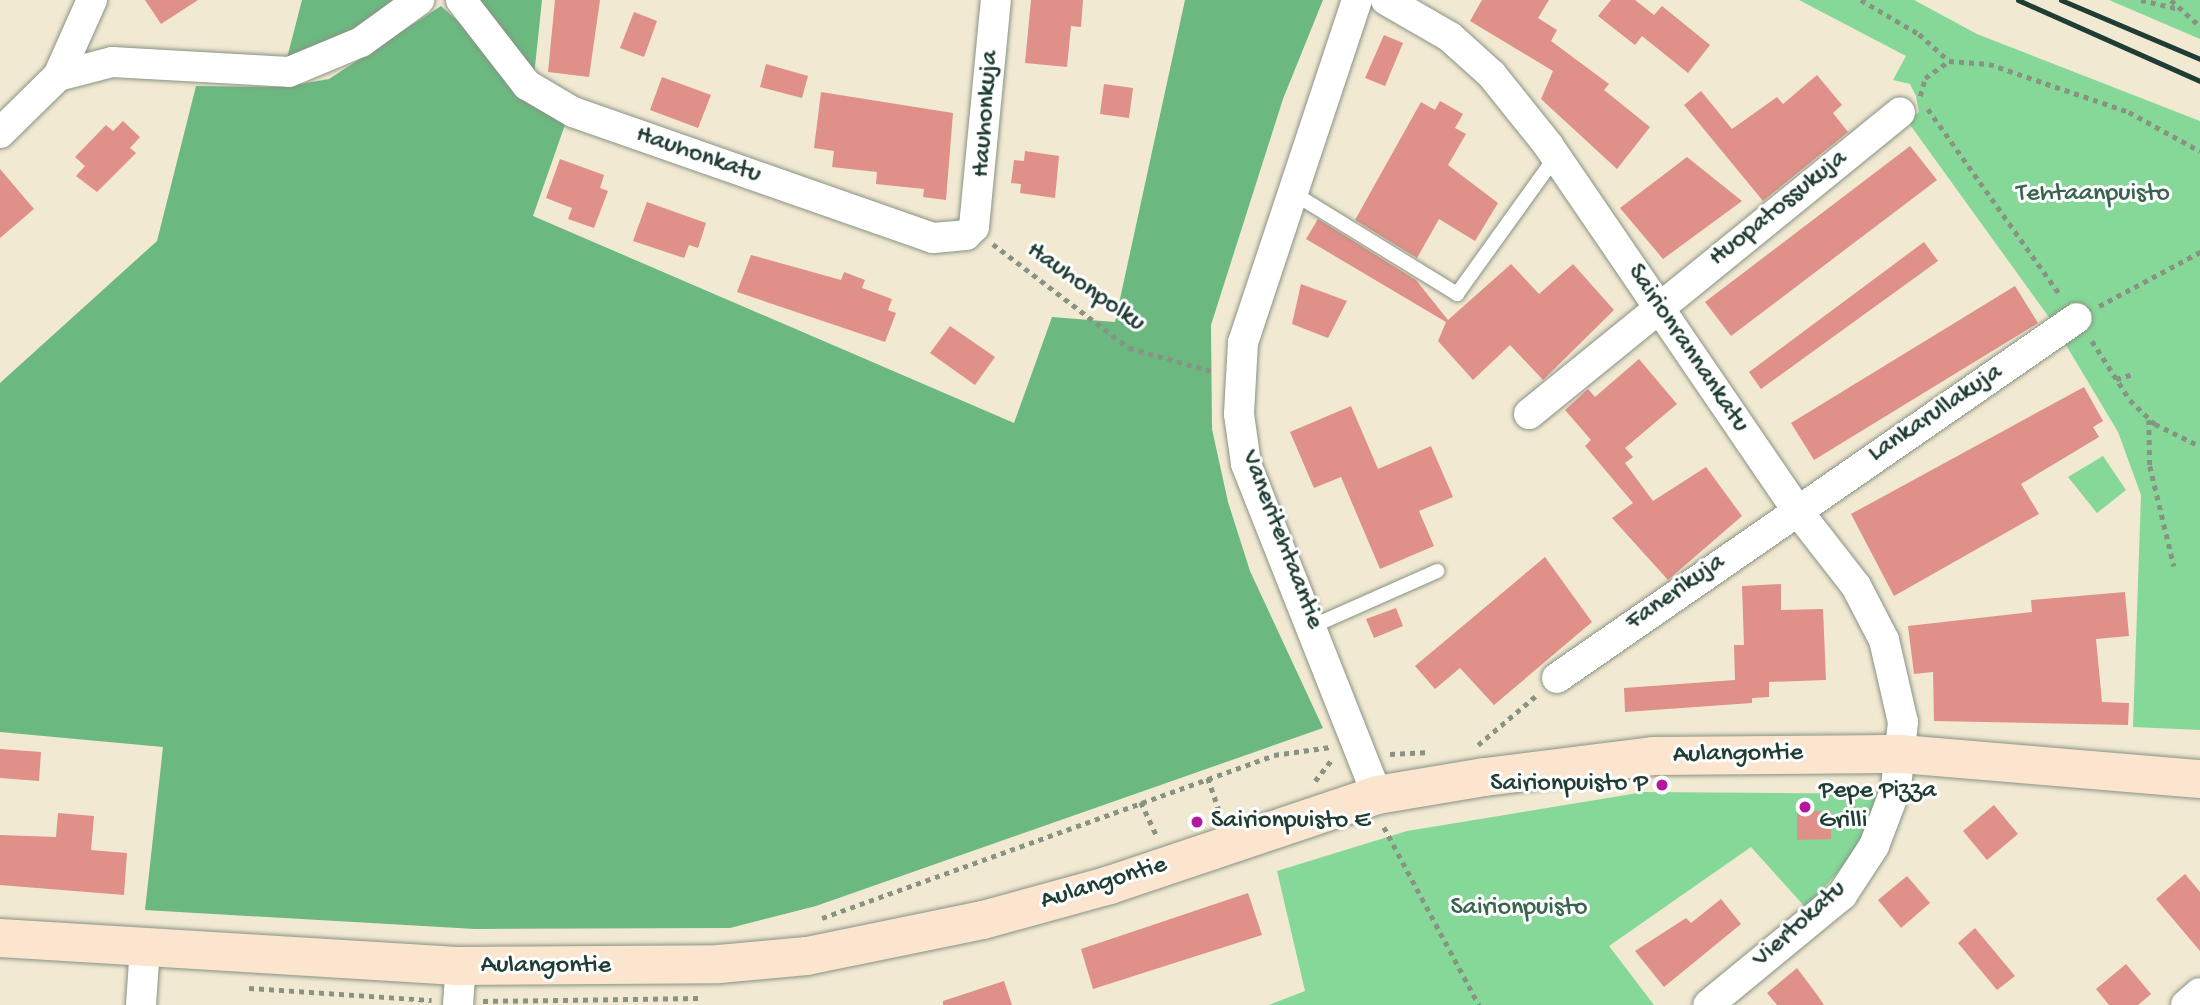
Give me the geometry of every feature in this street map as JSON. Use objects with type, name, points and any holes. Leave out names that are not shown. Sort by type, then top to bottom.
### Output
[{"type":"main road","name":"Aulangontie","points":[[0,938],[461,967],[719,964],[915,937],[1380,810],[1653,756],[1901,754],[2200,779]]},
{"type":"street","points":[[0,133],[58,76],[92,0]]},
{"type":"street","points":[[58,76],[112,62],[289,72],[361,42],[419,0]]},
{"type":"street","name":"Hauhonkatu","points":[[461,0],[527,85],[573,112],[933,238],[966,235],[974,227]]},
{"type":"street","name":"Hauhonkuja","points":[[974,227],[996,0]]},
{"type":"street","name":"Vaneritehtaantie","points":[[1357,0],[1243,342],[1239,414],[1246,464],[1363,753],[1380,810]]},
{"type":"street","name":"Sairionrannankatu","points":[[1386,0],[1450,37],[1492,75],[1556,156],[1796,509],[1856,586],[1884,640],[1899,692],[1901,754]]},
{"type":"street","name":"Huopatossukuja","points":[[1529,414],[1658,305],[1900,112]]},
{"type":"street","name":"Lankarullakuja","points":[[1796,509],[2077,318]]},
{"type":"street","name":"Fanerikuja","points":[[1557,678],[1796,509]]},
{"type":"street","name":"Viertokatu","points":[[1708,1005],[1842,895],[1874,846],[1896,788],[1901,754]]},
{"type":"street","points":[[141,1005],[145,947]]},
{"type":"street","points":[[458,1005],[461,967]]},
{"type":"street","points":[[2186,1005],[2200,993]]},
{"type":"lane","points":[[1293,193],[1457,294],[1556,156]]},
{"type":"lane","points":[[1313,626],[1437,571]]},
{"type":"path","points":[[1861,0],[1919,34],[1949,61],[1989,64],[2129,113],[2200,151]]},
{"type":"path","points":[[2141,0],[2177,8]]},
{"type":"path","points":[[2171,0],[2200,26]]},
{"type":"path","points":[[1949,61],[1925,79],[1920,97],[2077,318],[2116,379],[2149,419],[2200,446]]},
{"type":"path","name":"Hauhonpolku","points":[[974,227],[1032,279],[1129,348],[1225,374]]},
{"type":"path","points":[[2077,318],[2200,252]]},
{"type":"path","points":[[2116,379],[2134,374]]},
{"type":"path","points":[[2149,419],[2150,466],[2174,565]]},
{"type":"path","points":[[1472,749],[1557,678]]},
{"type":"path","points":[[807,921],[1208,778],[1302,749],[1337,746],[1363,753],[1441,753]]},
{"type":"path","points":[[1208,778],[1220,812]]},
{"type":"path","points":[[1141,802],[1157,837],[1167,833]]},
{"type":"path","points":[[1209,817],[1232,808]]},
{"type":"path","points":[[1380,810],[1479,1005]]},
{"type":"green space","points":[[302,0],[399,0],[360,28],[287,58]]},
{"type":"green space","points":[[473,0],[542,0],[534,76]]},
{"type":"green space","points":[[1185,0],[1323,0],[1283,99],[1211,325],[1212,429],[1228,502],[1250,571],[1323,728],[816,906],[730,928],[475,929],[145,910],[163,747],[0,732],[0,383],[157,241],[196,86],[283,87],[329,79],[441,6],[567,119],[533,216],[1014,423],[1052,317],[1115,322]]},
{"type":"green space","name":"Tehtaanpuisto","points":[[1799,0],[1914,0],[1977,34],[2200,121],[2200,730],[2133,727],[2141,495],[2118,432],[2051,320],[1908,122],[1919,112],[1916,96],[1910,84],[1893,80],[1906,56]]},
{"type":"green space","points":[[2109,0],[2200,0],[2200,39]]},
{"type":"green space","points":[[2103,456],[2126,490],[2097,513],[2068,477]]},
{"type":"green space","name":"Sairionpuisto","points":[[1644,792],[1887,794],[1862,844],[1806,908],[1751,847],[1609,946],[1654,1005],[1269,1005],[1305,991],[1277,871],[1407,831]]},
{"type":"building","points":[[145,0],[198,0],[161,24]]},
{"type":"building","points":[[555,0],[600,0],[589,77],[548,72]]},
{"type":"building","points":[[1031,0],[1083,0],[1081,27],[1071,26],[1067,67],[1025,63]]},
{"type":"building","points":[[1482,0],[1549,0],[1538,18],[1557,30],[1551,41],[1609,84],[1604,90],[1650,127],[1617,169],[1541,99],[1553,71],[1470,21]]},
{"type":"building","points":[[1611,0],[1635,0],[1654,15],[1662,6],[1710,45],[1688,73],[1642,36],[1635,45],[1598,16]]},
{"type":"building","points":[[634,12],[657,21],[644,57],[620,48]]},
{"type":"building","points":[[1384,35],[1403,43],[1385,86],[1365,78]]},
{"type":"building","points":[[766,64],[808,76],[802,98],[760,87]]},
{"type":"building","points":[[1817,75],[1842,105],[1833,113],[1848,132],[1763,201],[1684,105],[1701,91],[1732,129],[1777,97],[1783,104]]},
{"type":"building","points":[[662,77],[711,95],[698,128],[650,110]]},
{"type":"building","points":[[1104,84],[1133,88],[1129,118],[1100,114]]},
{"type":"building","points":[[821,92],[953,113],[946,200],[923,197],[924,189],[876,184],[877,172],[832,167],[834,151],[814,148]]},
{"type":"building","points":[[1440,101],[1463,114],[1455,128],[1466,134],[1448,165],[1498,203],[1475,241],[1439,219],[1417,258],[1355,220],[1421,102],[1435,110]]},
{"type":"building","points":[[123,121],[140,137],[130,148],[136,153],[97,192],[76,176],[85,166],[75,157],[106,125],[113,131]]},
{"type":"building","points":[[1910,146],[1937,180],[1731,336],[1705,302]]},
{"type":"building","points":[[1025,151],[1059,156],[1055,198],[1020,193],[1021,184],[1011,183],[1014,160],[1024,161]]},
{"type":"building","points":[[1687,157],[1742,201],[1663,259],[1620,208]]},
{"type":"building","points":[[560,159],[604,175],[600,188],[608,191],[594,228],[568,219],[572,208],[546,198]]},
{"type":"building","points":[[0,169],[34,209],[0,238]]},
{"type":"building","points":[[647,202],[706,223],[698,248],[689,245],[684,258],[633,241]]},
{"type":"building","points":[[1318,219],[1416,280],[1448,320],[1511,264],[1539,294],[1573,264],[1614,310],[1543,380],[1510,345],[1473,380],[1438,341],[1446,322],[1306,239]]},
{"type":"building","points":[[1924,242],[1938,261],[1761,389],[1749,372]]},
{"type":"building","points":[[751,255],[841,280],[844,272],[865,280],[862,288],[892,299],[888,310],[896,313],[885,342],[737,292]]},
{"type":"building","points":[[1301,284],[1347,301],[1328,338],[1292,324]]},
{"type":"building","points":[[2015,286],[2038,323],[1814,460],[1791,423]]},
{"type":"building","points":[[950,326],[995,357],[975,385],[930,353]]},
{"type":"building","points":[[1639,359],[1677,404],[1625,448],[1633,457],[1625,463],[1653,501],[1706,467],[1742,516],[1668,580],[1612,518],[1633,503],[1585,446],[1591,440],[1565,410],[1588,389],[1595,397]]},
{"type":"building","points":[[2084,387],[2103,421],[2093,427],[2099,437],[2021,484],[2039,514],[1894,596],[1851,514]]},
{"type":"building","points":[[1351,406],[1378,469],[1431,446],[1453,497],[1419,511],[1434,546],[1380,569],[1341,477],[1314,488],[1290,432]]},
{"type":"building","points":[[1545,557],[1592,622],[1494,705],[1460,668],[1435,689],[1415,666]]},
{"type":"building","points":[[1781,584],[1781,610],[1823,609],[1826,680],[1769,682],[1769,697],[1752,698],[1752,703],[1625,712],[1624,688],[1735,680],[1734,645],[1744,645],[1742,586]]},
{"type":"building","points":[[2125,592],[2129,636],[2096,639],[2102,702],[2129,703],[2128,725],[1934,721],[1933,672],[1914,674],[1908,626],[2032,612],[2031,600]]},
{"type":"building","points":[[1396,608],[1403,626],[1374,638],[1366,619]]},
{"type":"building","points":[[0,749],[41,752],[39,781],[0,778]]},
{"type":"building","points":[[1994,805],[2018,834],[1987,860],[1963,831]]},
{"type":"building","points":[[1797,811],[1831,811],[1831,839],[1797,840]]},
{"type":"building","points":[[58,813],[94,816],[91,850],[127,853],[124,895],[0,885],[0,835],[56,837]]},
{"type":"building","points":[[2185,874],[2200,892],[2200,951],[2156,899]]},
{"type":"building","points":[[1907,876],[1930,903],[1901,928],[1878,900]]},
{"type":"building","points":[[1248,893],[1262,935],[1093,989],[1081,949]]},
{"type":"building","points":[[1721,899],[1741,924],[1664,987],[1635,951],[1686,918],[1691,923]]},
{"type":"building","points":[[1975,928],[2015,976],[1997,990],[1958,943]]},
{"type":"building","points":[[2126,964],[2151,994],[2138,1005],[2109,1005],[2096,989]]},
{"type":"building","points":[[1797,968],[1824,1005],[1777,1005],[1767,993]]},
{"type":"building","points":[[1004,981],[1012,1005],[943,1005],[943,1001]]},
{"type":"railway","points":[[2018,0],[2200,81]]},
{"type":"railway","points":[[2061,0],[2200,59]]},
{"type":"place","name":"Sairionpuisto P","points":[[1662,785]]},
{"type":"place","name":"Pepe Pizza Grilli","points":[[1805,807]]},
{"type":"place","name":"Sairionpuisto E","points":[[1197,822]]}]
